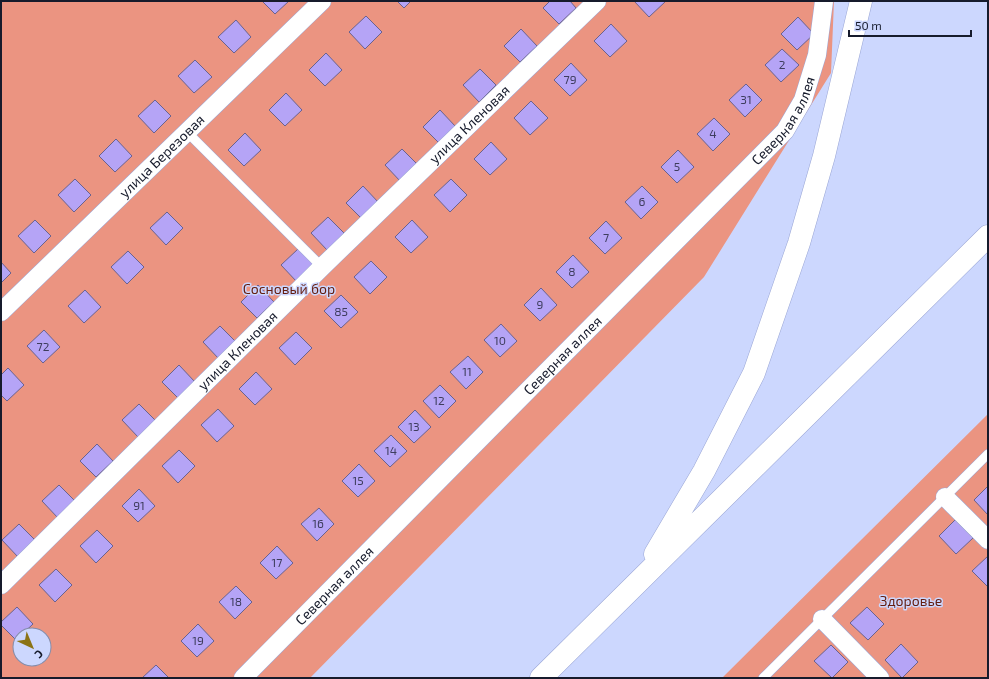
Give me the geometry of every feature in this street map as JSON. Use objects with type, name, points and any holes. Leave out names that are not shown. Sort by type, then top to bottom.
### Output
[{"type":"highway","points":[[640,579],[704,471],[754,373],[799,243],[824,156],[859,7]]},
{"type":"highway","points":[[541,678],[988,236]]},
{"type":"street","name":"улица Березовая","points":[[1,312],[322,1]]},
{"type":"street","name":"улица Кленовая","points":[[1,585],[322,267],[597,1]]},
{"type":"street","name":"Северная аллея","points":[[243,678],[785,131],[803,100],[817,55],[824,1]]},
{"type":"street","points":[[945,497],[988,540]]},
{"type":"street","points":[[822,619],[880,678]]},
{"type":"lane","points":[[186,132],[322,267]]},
{"type":"lane","points":[[763,678],[988,454]]},
{"type":"green space","name":"Сосновый бор","points":[[1,1],[834,1],[831,73],[704,277],[310,678],[1,678]]},
{"type":"green space","name":"Здоровье","points":[[988,414],[988,678],[722,678]]},
{"type":"building","points":[[262,1],[289,1],[275,14]]},
{"type":"building","points":[[397,1],[411,1],[404,8]]},
{"type":"building","points":[[550,1],[570,1],[576,8],[559,24],[543,8]]},
{"type":"building","points":[[634,1],[666,1],[649,17]]},
{"type":"building","points":[[366,16],[382,32],[365,49],[349,32]]},
{"type":"building","points":[[798,17],[814,34],[797,50],[781,34]]},
{"type":"building","points":[[236,20],[251,37],[234,53],[218,37]]},
{"type":"building","points":[[611,24],[627,41],[610,57],[594,41]]},
{"type":"building","points":[[521,29],[537,46],[520,62],[504,46]]},
{"type":"building","points":[[782,49],[799,65],[781,82],[765,65]]},
{"type":"building","points":[[326,53],[342,70],[325,86],[309,70]]},
{"type":"building","points":[[195,60],[212,77],[194,93],[178,76]]},
{"type":"building","points":[[571,63],[587,80],[570,96],[554,80]]},
{"type":"building","points":[[480,69],[496,85],[479,102],[463,85]]},
{"type":"building","points":[[746,84],[762,100],[745,117],[729,100]]},
{"type":"building","points":[[286,93],[302,110],[285,126],[269,110]]},
{"type":"building","points":[[155,100],[171,116],[154,133],[138,116]]},
{"type":"building","points":[[531,101],[548,118],[530,135],[514,118]]},
{"type":"building","points":[[440,110],[456,127],[439,143],[423,127]]},
{"type":"building","points":[[714,118],[730,134],[713,151],[697,134]]},
{"type":"building","points":[[245,133],[261,150],[244,166],[228,150]]},
{"type":"building","points":[[116,139],[132,156],[115,172],[99,156]]},
{"type":"building","points":[[491,142],[507,159],[490,175],[474,159]]},
{"type":"building","points":[[402,149],[418,165],[401,182],[385,165]]},
{"type":"building","points":[[678,150],[694,167],[677,183],[661,167]]},
{"type":"building","points":[[75,179],[91,195],[74,212],[58,195]]},
{"type":"building","points":[[451,179],[467,195],[450,212],[434,195]]},
{"type":"building","points":[[363,186],[379,203],[362,219],[346,203]]},
{"type":"building","points":[[642,186],[658,202],[641,219],[625,202]]},
{"type":"building","points":[[167,212],[183,228],[166,245],[150,228]]},
{"type":"building","points":[[328,217],[344,233],[327,250],[311,233]]},
{"type":"building","points":[[35,220],[51,236],[34,253],[18,236]]},
{"type":"building","points":[[412,220],[428,237],[411,253],[395,237]]},
{"type":"building","points":[[606,221],[622,238],[605,254],[589,238]]},
{"type":"building","points":[[298,249],[314,265],[297,282],[281,265]]},
{"type":"building","points":[[128,251],[144,267],[127,284],[111,267]]},
{"type":"building","points":[[573,255],[589,272],[572,288],[556,272]]},
{"type":"building","points":[[371,261],[387,277],[370,294],[354,277]]},
{"type":"building","points":[[1,262],[11,273],[1,283]]},
{"type":"building","points":[[258,285],[274,302],[257,318],[241,302]]},
{"type":"building","points":[[541,288],[557,305],[540,321],[524,305]]},
{"type":"building","points":[[85,290],[101,307],[84,323],[68,306]]},
{"type":"building","points":[[341,295],[358,312],[341,328],[324,311]]},
{"type":"building","points":[[501,324],[517,341],[500,357],[484,340]]},
{"type":"building","points":[[220,326],[236,342],[219,359],[203,342]]},
{"type":"building","points":[[44,330],[60,347],[43,363],[27,346]]},
{"type":"building","points":[[296,332],[312,348],[295,365],[279,348]]},
{"type":"building","points":[[468,356],[483,372],[466,389],[450,372]]},
{"type":"building","points":[[179,365],[195,382],[178,398],[162,382]]},
{"type":"building","points":[[8,368],[24,385],[7,401],[1,395],[1,375]]},
{"type":"building","points":[[256,372],[272,389],[255,405],[239,389]]},
{"type":"building","points":[[440,385],[456,401],[439,418],[423,401]]},
{"type":"building","points":[[139,404],[155,420],[138,437],[122,420]]},
{"type":"building","points":[[218,409],[234,426],[217,442],[201,425]]},
{"type":"building","points":[[415,410],[431,427],[414,443],[398,427]]},
{"type":"building","points":[[391,435],[407,451],[390,467],[374,451]]},
{"type":"building","points":[[97,444],[113,461],[96,477],[80,461]]},
{"type":"building","points":[[179,450],[195,466],[178,483],[162,466]]},
{"type":"building","points":[[359,464],[375,481],[358,497],[342,481]]},
{"type":"building","points":[[59,485],[75,501],[58,518],[42,501]]},
{"type":"building","points":[[988,486],[988,515],[974,500]]},
{"type":"building","points":[[139,489],[155,506],[138,522],[122,506]]},
{"type":"building","points":[[319,508],[334,524],[317,541],[301,524]]},
{"type":"building","points":[[955,520],[973,538],[956,554],[939,536]]},
{"type":"building","points":[[19,524],[35,540],[18,557],[2,540]]},
{"type":"building","points":[[97,530],[113,546],[96,563],[80,546]]},
{"type":"building","points":[[277,546],[293,563],[276,579],[260,563]]},
{"type":"building","points":[[988,556],[988,587],[972,571]]},
{"type":"building","points":[[56,569],[72,585],[55,602],[39,585]]},
{"type":"building","points":[[236,586],[252,602],[235,619],[219,602]]},
{"type":"building","points":[[17,607],[33,624],[30,627],[12,627],[12,636],[1,625],[1,622]]},
{"type":"building","points":[[867,607],[884,624],[868,640],[850,623]]},
{"type":"building","points":[[198,624],[214,641],[197,657],[181,641]]},
{"type":"building","points":[[901,644],[918,662],[902,678],[885,660]]},
{"type":"building","points":[[831,645],[848,662],[832,678],[814,661]]},
{"type":"building","points":[[156,665],[169,678],[142,678]]}]
